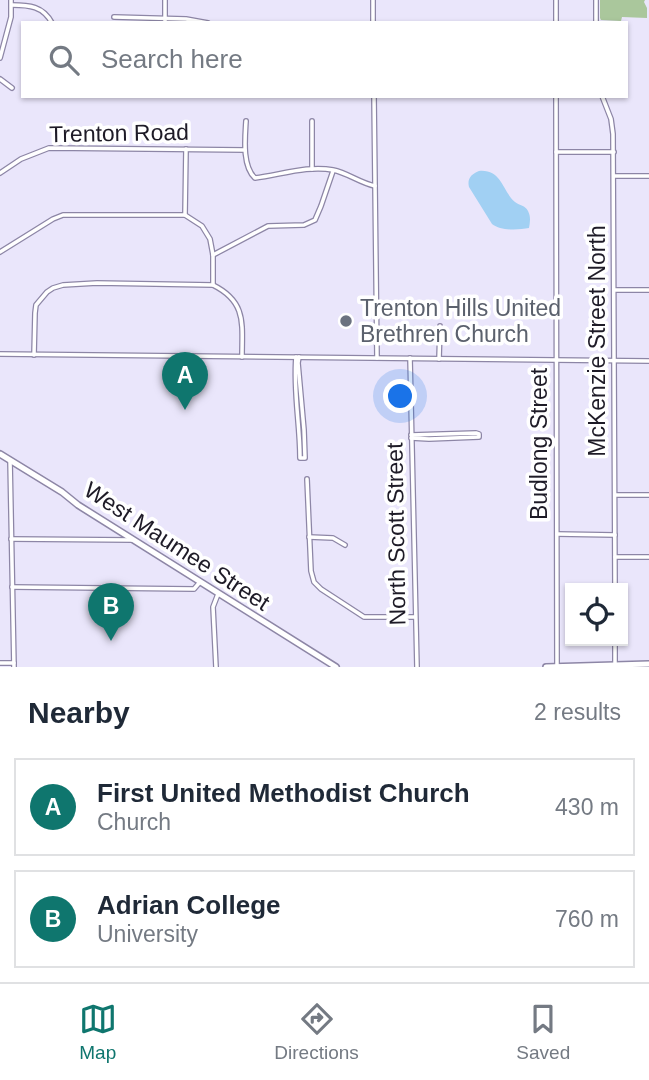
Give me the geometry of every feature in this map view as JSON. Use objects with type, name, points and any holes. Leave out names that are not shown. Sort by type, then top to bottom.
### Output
[{"type":"main road","name":"West Maumee Street","points":[[0,454],[336,667]]},
{"type":"main road","points":[[546,667],[649,664]]},
{"type":"street","points":[[165,0],[165,20]]},
{"type":"street","points":[[373,0],[373,21]]},
{"type":"street","points":[[556,0],[556,21]]},
{"type":"street","points":[[596,0],[596,21]]},
{"type":"street","points":[[0,58],[12,3],[37,8],[51,21]]},
{"type":"street","points":[[114,17],[197,21]]},
{"type":"street","points":[[0,79],[12,88]]},
{"type":"street","points":[[373,98],[377,358]]},
{"type":"street","name":"Budlong Street","points":[[556,98],[557,666]]},
{"type":"street","name":"McKenzie Street North","points":[[603,98],[613,127],[614,152],[615,583]]},
{"type":"street","points":[[246,121],[245,150],[248,168],[255,178],[312,169],[333,170],[374,186]]},
{"type":"street","points":[[312,121],[312,169]]},
{"type":"street","name":"Trenton Road","points":[[0,173],[21,159],[48,148],[245,150]]},
{"type":"street","points":[[185,215],[186,149]]},
{"type":"street","points":[[556,152],[614,152]]},
{"type":"street","points":[[213,255],[268,226],[304,225],[315,220],[333,170]]},
{"type":"street","points":[[614,176],[649,177]]},
{"type":"street","points":[[0,252],[52,219],[63,215],[185,215],[198,222],[212,244],[213,285]]},
{"type":"street","points":[[34,355],[36,305],[53,288],[97,284],[213,285],[232,298],[240,310],[242,357]]},
{"type":"street","points":[[615,290],[649,290]]},
{"type":"street","points":[[439,359],[440,326]]},
{"type":"street","points":[[0,354],[649,362]]},
{"type":"street","points":[[297,357],[298,397],[302,430],[305,458],[300,458],[302,430]]},
{"type":"street","name":"North Scott Street","points":[[410,358],[417,667]]},
{"type":"street","points":[[411,436],[479,438],[477,433],[453,436]]},
{"type":"street","points":[[0,663],[14,665],[10,460]]},
{"type":"street","points":[[307,479],[311,571],[314,582],[327,594],[364,617],[415,617]]},
{"type":"street","points":[[615,495],[649,495]]},
{"type":"street","points":[[556,534],[615,535]]},
{"type":"street","points":[[309,537],[333,538],[345,545]]},
{"type":"street","points":[[11,539],[134,540]]},
{"type":"street","points":[[615,557],[649,557]]},
{"type":"street","points":[[12,587],[194,589],[200,582]]},
{"type":"street","points":[[216,667],[214,607],[218,594]]},
{"type":"street","points":[[615,646],[615,666]]},
{"type":"green space","points":[[600,0],[645,0],[647,18],[601,20]]},
{"type":"water","points":[[479,171],[492,173],[515,202],[527,209],[530,217],[529,228],[505,229],[492,224],[469,187],[470,177]]},
{"type":"place","name":"Trenton Hills United Brethren Church","points":[[346,321]]},
{"type":"place","name":"First United Methodist Church","points":[[185,410]]},
{"type":"place","name":"Adrian College","points":[[111,641]]}]
